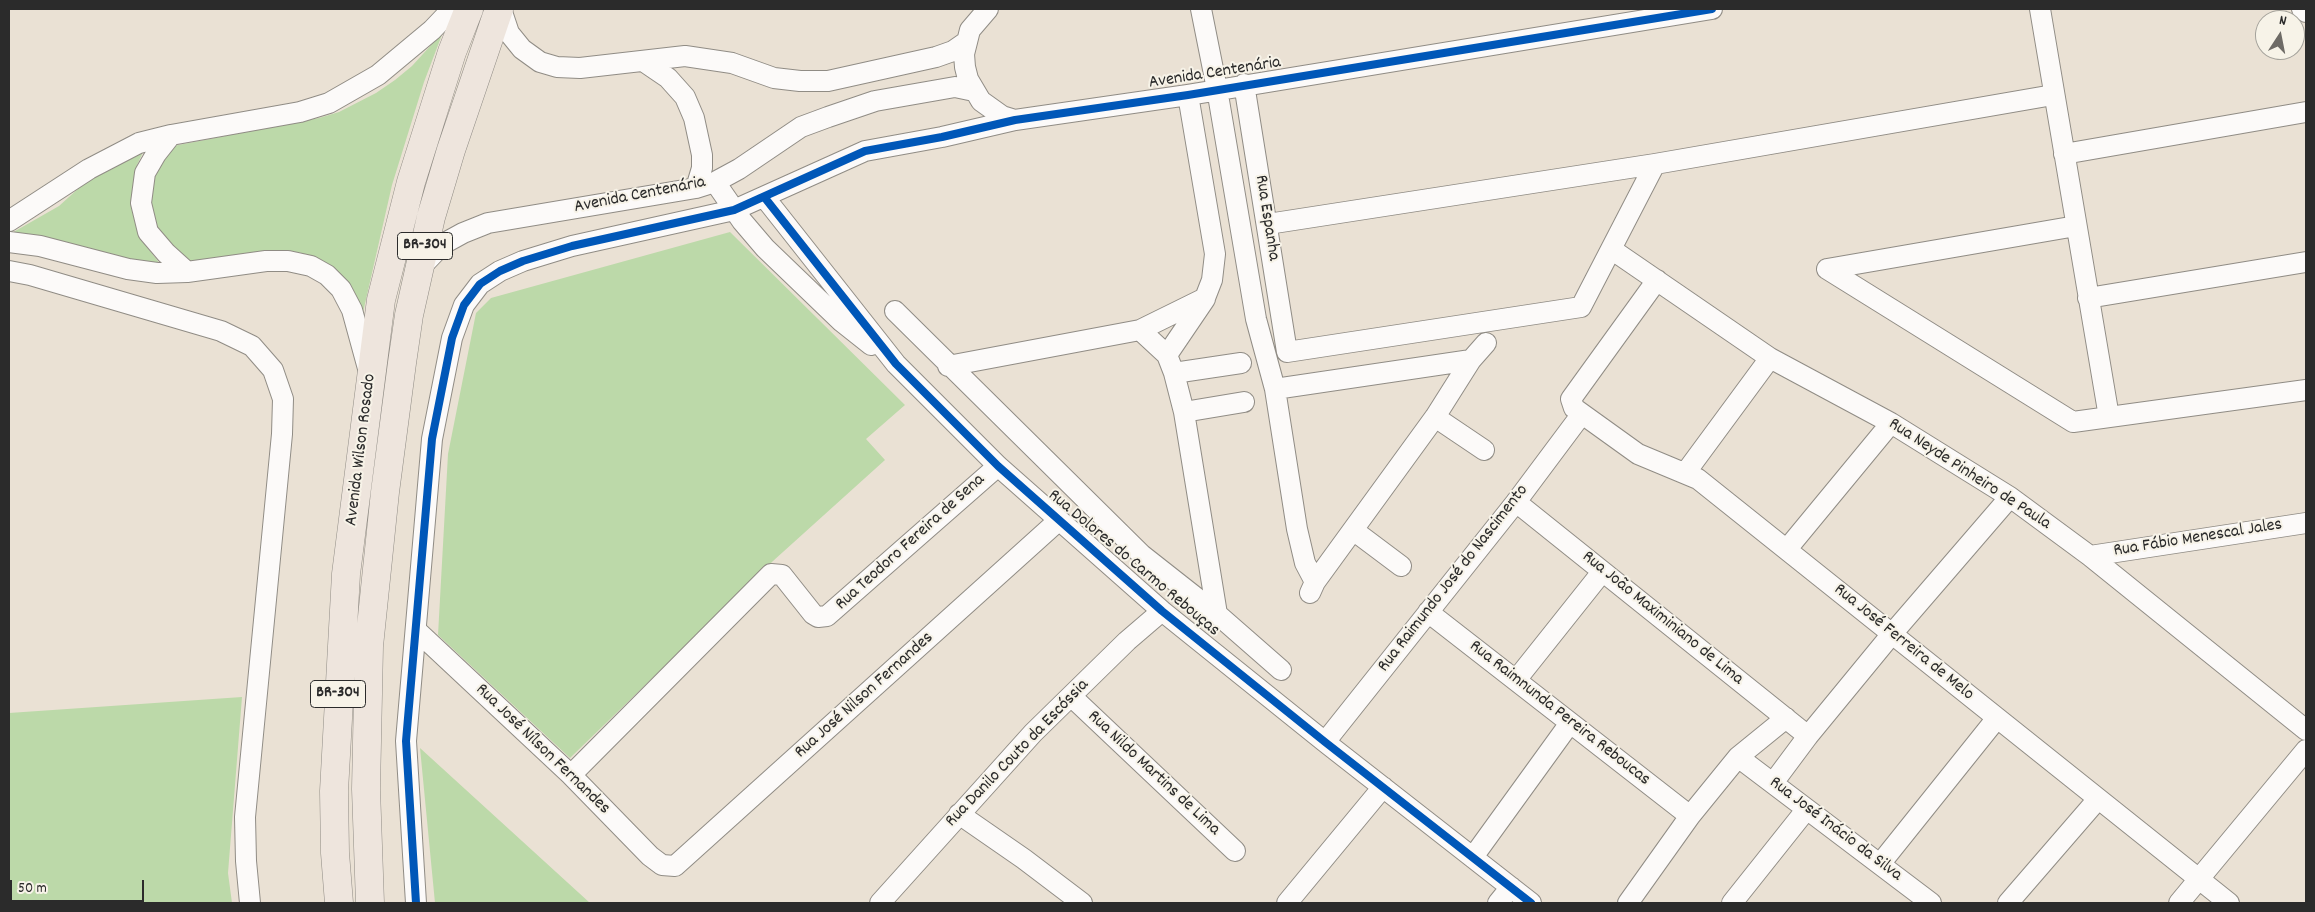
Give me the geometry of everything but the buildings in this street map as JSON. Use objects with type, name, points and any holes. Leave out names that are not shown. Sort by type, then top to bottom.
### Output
[{"type":"highway","name":"Avenida Wilson Rosado","points":[[339,903],[335,853],[334,800],[339,675],[346,574],[381,300],[411,182],[452,52],[469,9]]},
{"type":"highway","name":"Avenida Wilson Rosado","points":[[370,903],[366,790],[369,646],[387,473],[410,315],[431,217],[451,150],[500,9]]},
{"type":"street","points":[[9,221],[115,154],[139,143],[171,135],[300,112],[329,103],[378,75],[432,30],[452,9]]},
{"type":"street","points":[[500,9],[509,33],[522,49],[540,62],[580,68],[685,56],[732,64],[774,78],[800,81],[828,81],[936,58],[953,52],[966,42]]},
{"type":"street","points":[[988,9],[977,19],[966,42],[965,67],[974,91],[991,110],[1015,120]]},
{"type":"street","points":[[1201,9],[1217,89],[1256,318],[1275,389],[1297,528],[1312,587],[1435,417],[1471,360],[1486,343]]},
{"type":"street","name":"Avenida Centenária","points":[[416,903],[406,741],[432,439],[452,338],[464,305],[480,284],[500,272],[532,258],[572,246],[734,210],[765,198],[865,151],[942,137],[1015,120],[1188,95],[1244,84],[1712,9]]},
{"type":"street","points":[[2040,9],[2053,95],[2109,417]]},
{"type":"street","points":[[2302,9],[2306,12]]},
{"type":"street","points":[[643,61],[668,78],[685,97],[694,118],[706,185]]},
{"type":"street","points":[[871,72],[875,101]]},
{"type":"street","name":"Rua Espanha","points":[[1244,84],[1268,224],[1287,352],[1581,307],[1611,249]]},
{"type":"street","name":"Avenida Centenária","points":[[420,268],[443,244],[463,233],[488,223],[706,185],[738,169],[801,127],[875,101],[955,87],[974,91]]},
{"type":"street","points":[[1170,364],[1205,298],[1212,280],[1215,254],[1188,95]]},
{"type":"street","points":[[1268,224],[1655,164],[2053,95]]},
{"type":"street","points":[[2064,154],[2306,112]]},
{"type":"street","points":[[171,135],[156,154],[145,173],[141,203],[148,232],[166,254],[188,272]]},
{"type":"street","points":[[1611,249],[1655,164]]},
{"type":"street","name":"Rua Dolores do Carmo Rebouças","points":[[706,185],[734,210],[765,248],[835,315],[896,364],[998,466],[1058,521],[1162,611],[1325,742],[1531,903]]},
{"type":"street","name":"Rua Dolores do Carmo Rebouças","points":[[765,198],[896,364]]},
{"type":"street","points":[[1209,218],[1239,214]]},
{"type":"street","points":[[2076,226],[1827,270],[2073,422],[2306,390]]},
{"type":"street","points":[[9,242],[40,246],[128,269],[157,273],[188,272],[266,261],[288,261],[311,266],[327,275],[341,289],[352,310],[370,379]]},
{"type":"street","name":"Rua Neyde Pinheiro de Paula","points":[[1611,249],[1770,358],[1891,423],[2010,497],[2090,556],[2306,730]]},
{"type":"street","points":[[2088,298],[2306,262]]},
{"type":"street","points":[[9,271],[30,275],[221,331],[252,346],[273,370],[283,399],[282,434],[245,817],[250,903]]},
{"type":"street","name":"Rua Raimundo José do Nascimento","points":[[1325,742],[1516,502],[1657,280]]},
{"type":"street","points":[[948,366],[1140,330],[1205,298]]},
{"type":"street","points":[[895,311],[948,366],[1142,556],[1217,614],[1281,670]]},
{"type":"street","points":[[1140,330],[1170,364],[1184,412],[1217,614]]},
{"type":"street","points":[[1686,472],[1770,358]]},
{"type":"street","points":[[1275,389],[1471,360]]},
{"type":"street","points":[[1170,364],[1241,362]]},
{"type":"street","points":[[1184,412],[1244,402]]},
{"type":"street","name":"Rua José Ferreira de Melo","points":[[1576,407],[1638,454],[1660,465],[1686,472],[1698,479],[2229,903]]},
{"type":"street","points":[[1435,417],[1484,450]]},
{"type":"street","points":[[1787,549],[1891,423]]},
{"type":"street","name":"Rua Teodoro Fereira de Sena","points":[[571,775],[773,573],[782,576],[813,614],[823,618],[831,614],[998,466]]},
{"type":"street","points":[[1774,783],[1808,736],[1891,635],[2010,497]]},
{"type":"street","name":"Rua João Maximiniano de Lima","points":[[1516,502],[1808,736]]},
{"type":"street","name":"Rua José Nilson Fernandes","points":[[669,867],[675,866],[683,860],[1058,521]]},
{"type":"street","name":"Rua Fábio Menescal Jales","points":[[2090,556],[2306,522]]},
{"type":"street","points":[[1353,530],[1401,566]]},
{"type":"street","points":[[1516,680],[1602,572]]},
{"type":"street","name":"Rua Danilo Couto da Escóssia","points":[[890,900],[959,814],[1033,733],[1127,641],[1162,611]]},
{"type":"street","name":"Rua Raimnunda Pereira Reboucas","points":[[1428,612],[1690,816]]},
{"type":"street","name":"Rua José Nílson Fernandes","points":[[416,630],[571,775],[650,856],[662,865],[669,867]]},
{"type":"street","name":"Rua Nildo Martins de Lima","points":[[1071,696],[1235,851]]},
{"type":"street","points":[[1628,903],[1690,816],[1738,757],[1786,718]]},
{"type":"street","points":[[1880,864],[1997,718]]},
{"type":"street","points":[[1473,857],[1570,723]]},
{"type":"street","points":[[2180,903],[2306,750]]},
{"type":"street","name":"Rua José Inácio da Silva","points":[[1738,757],[1880,864],[1927,902]]},
{"type":"street","points":[[1287,903],[1383,787]]},
{"type":"street","points":[[2008,903],[2098,799]]},
{"type":"street","points":[[1732,903],[1806,810]]},
{"type":"street","points":[[959,814],[1024,859],[1082,903]]},
{"type":"street","points":[[1498,903],[1511,887]]},
{"type":"green space","points":[[443,32],[424,82],[392,185],[362,317],[310,256],[298,252],[274,251],[191,262],[180,256],[156,228],[149,203],[152,178],[173,146],[319,118],[339,112],[376,93],[395,80],[412,66]]},
{"type":"green space","points":[[144,150],[137,165],[132,197],[143,242],[161,265],[141,263],[10,234],[59,206],[90,178]]},
{"type":"green space","points":[[730,232],[905,405],[866,439],[885,460],[773,561],[570,758],[438,635],[448,454],[476,313],[491,298]]},
{"type":"green space","points":[[242,697],[228,873],[232,903],[9,903],[9,713]]},
{"type":"green space","points":[[420,748],[590,903],[435,903]]},
{"type":"cycle path","points":[[416,903],[406,741],[432,439],[452,338],[464,305],[480,284],[500,271],[523,261],[572,246],[734,210],[865,151],[942,137],[1015,120],[1188,95],[1712,9]]},
{"type":"cycle path","points":[[765,198],[896,364],[998,466],[1162,611],[1325,742],[1531,903]]}]
